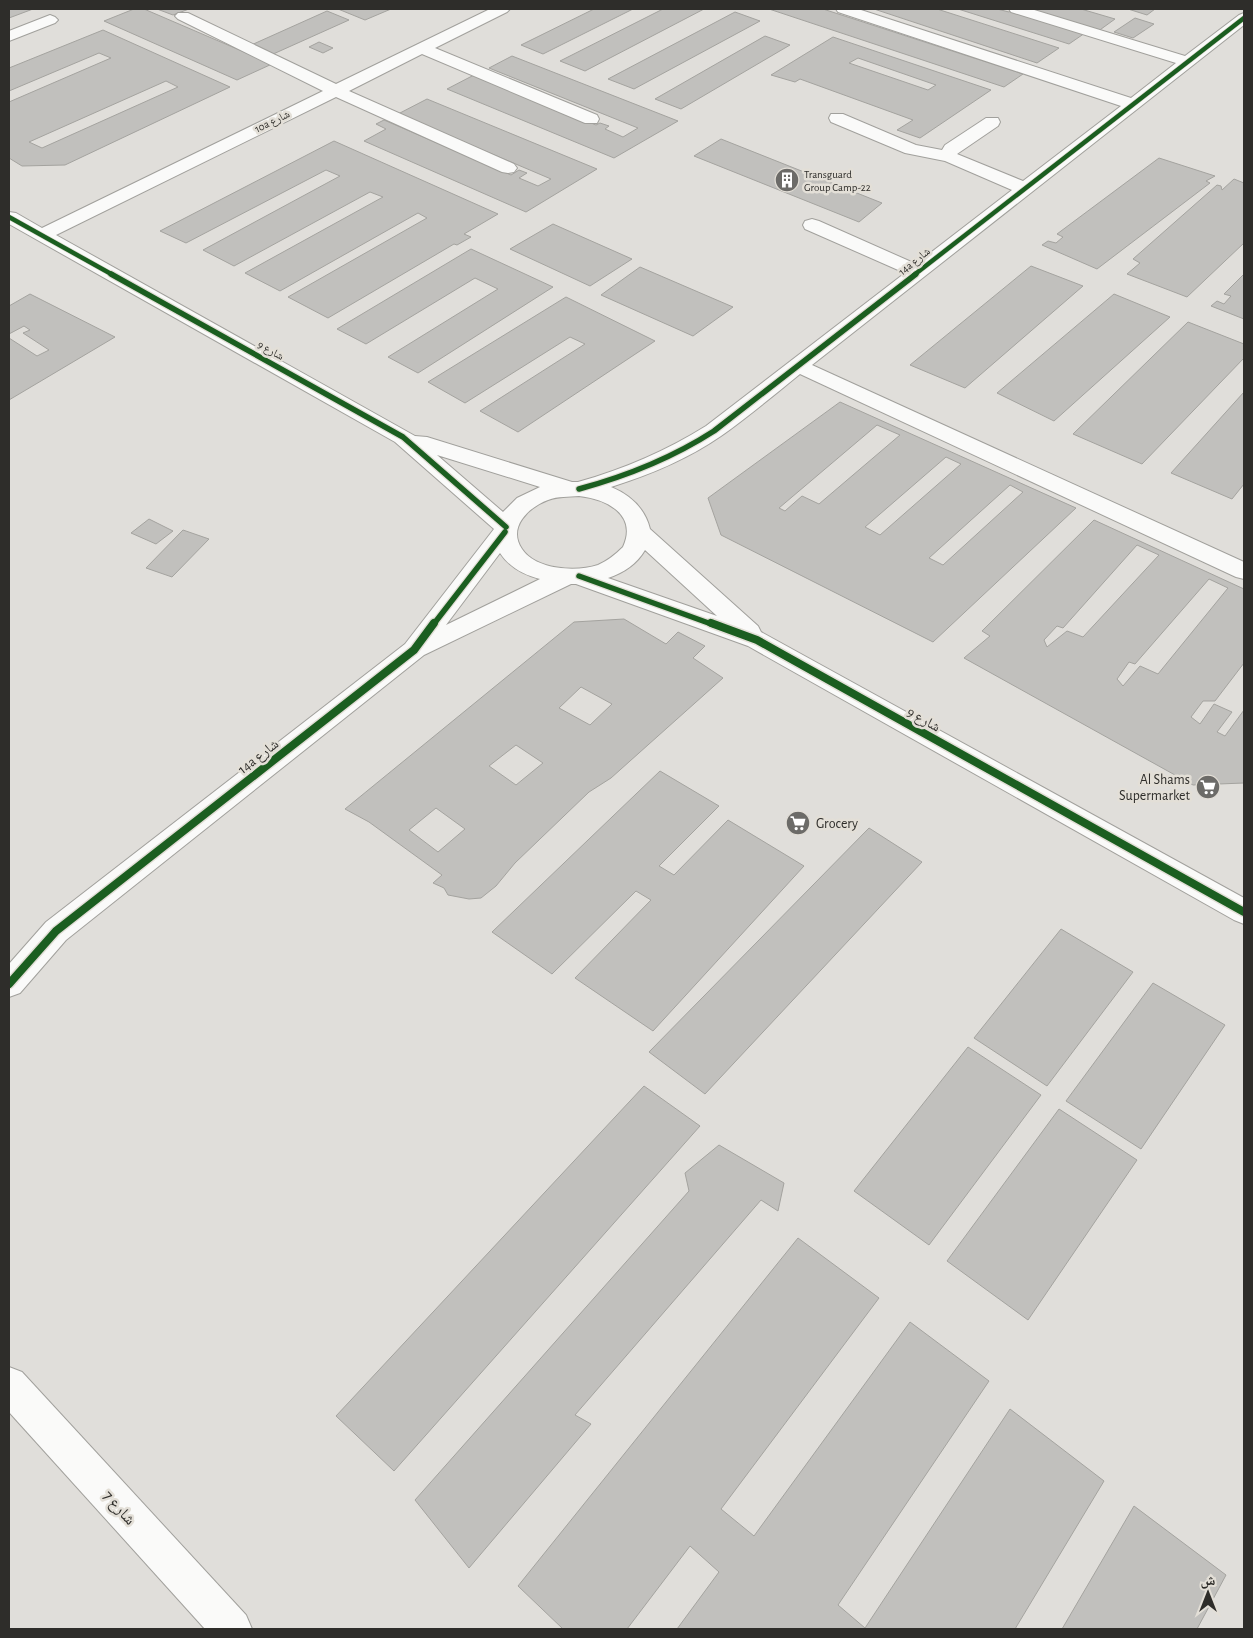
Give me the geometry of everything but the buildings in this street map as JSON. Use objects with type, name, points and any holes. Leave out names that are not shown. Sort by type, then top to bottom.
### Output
[{"type":"street","name":"10a شارع","points":[[42,235],[502,9]]},
{"type":"street","points":[[843,9],[1133,104]]},
{"type":"street","points":[[1016,9],[1188,62]]},
{"type":"street","points":[[183,16],[334,90],[508,168]]},
{"type":"street","name":"14a شارع","points":[[575,489],[642,470],[694,444],[714,431],[1244,18]]},
{"type":"street","points":[[9,36],[50,20]]},
{"type":"street","points":[[421,48],[591,119]]},
{"type":"street","points":[[837,118],[912,149],[950,157],[1024,188]]},
{"type":"street","points":[[950,157],[948,152],[951,149],[992,122]]},
{"type":"street","name":"شارع 9","points":[[9,217],[403,437],[575,489]]},
{"type":"street","points":[[812,225],[919,272]]},
{"type":"street","points":[[798,366],[1244,571]]},
{"type":"street","name":"شارع 9","points":[[403,437],[506,529]]},
{"type":"street","points":[[575,489],[602,492],[622,502],[636,516],[640,532],[634,550],[618,565],[594,574],[572,576],[540,572],[521,562],[508,548],[506,529],[518,508],[534,497],[555,490],[575,489]]},
{"type":"street","name":"14a شارع","points":[[414,650],[506,529]]},
{"type":"street","name":"شارع 9","points":[[640,532],[757,640]]},
{"type":"street","name":"14a شارع","points":[[9,957],[56,931],[414,650],[572,576]]},
{"type":"street","name":"شارع 9","points":[[572,576],[757,640],[1244,912]]},
{"type":"street","name":"14a شارع","points":[[9,984],[56,931]]},
{"type":"street","name":"شارع 7","points":[[9,1385],[232,1629]]},
{"type":"cycle path","points":[[579,489],[649,466],[682,450],[714,431],[1244,18]]},
{"type":"cycle path","points":[[9,217],[403,437],[506,527]]},
{"type":"cycle path","points":[[9,984],[56,931],[414,650],[505,532]]},
{"type":"cycle path","points":[[579,576],[757,640],[1244,912]]},
{"type":"place","name":"Transguard Group Camp-22","points":[[787,180]]},
{"type":"place","name":"Al Shams Supermarket","points":[[1208,787]]},
{"type":"place","name":"Grocery","points":[[798,823]]}]
